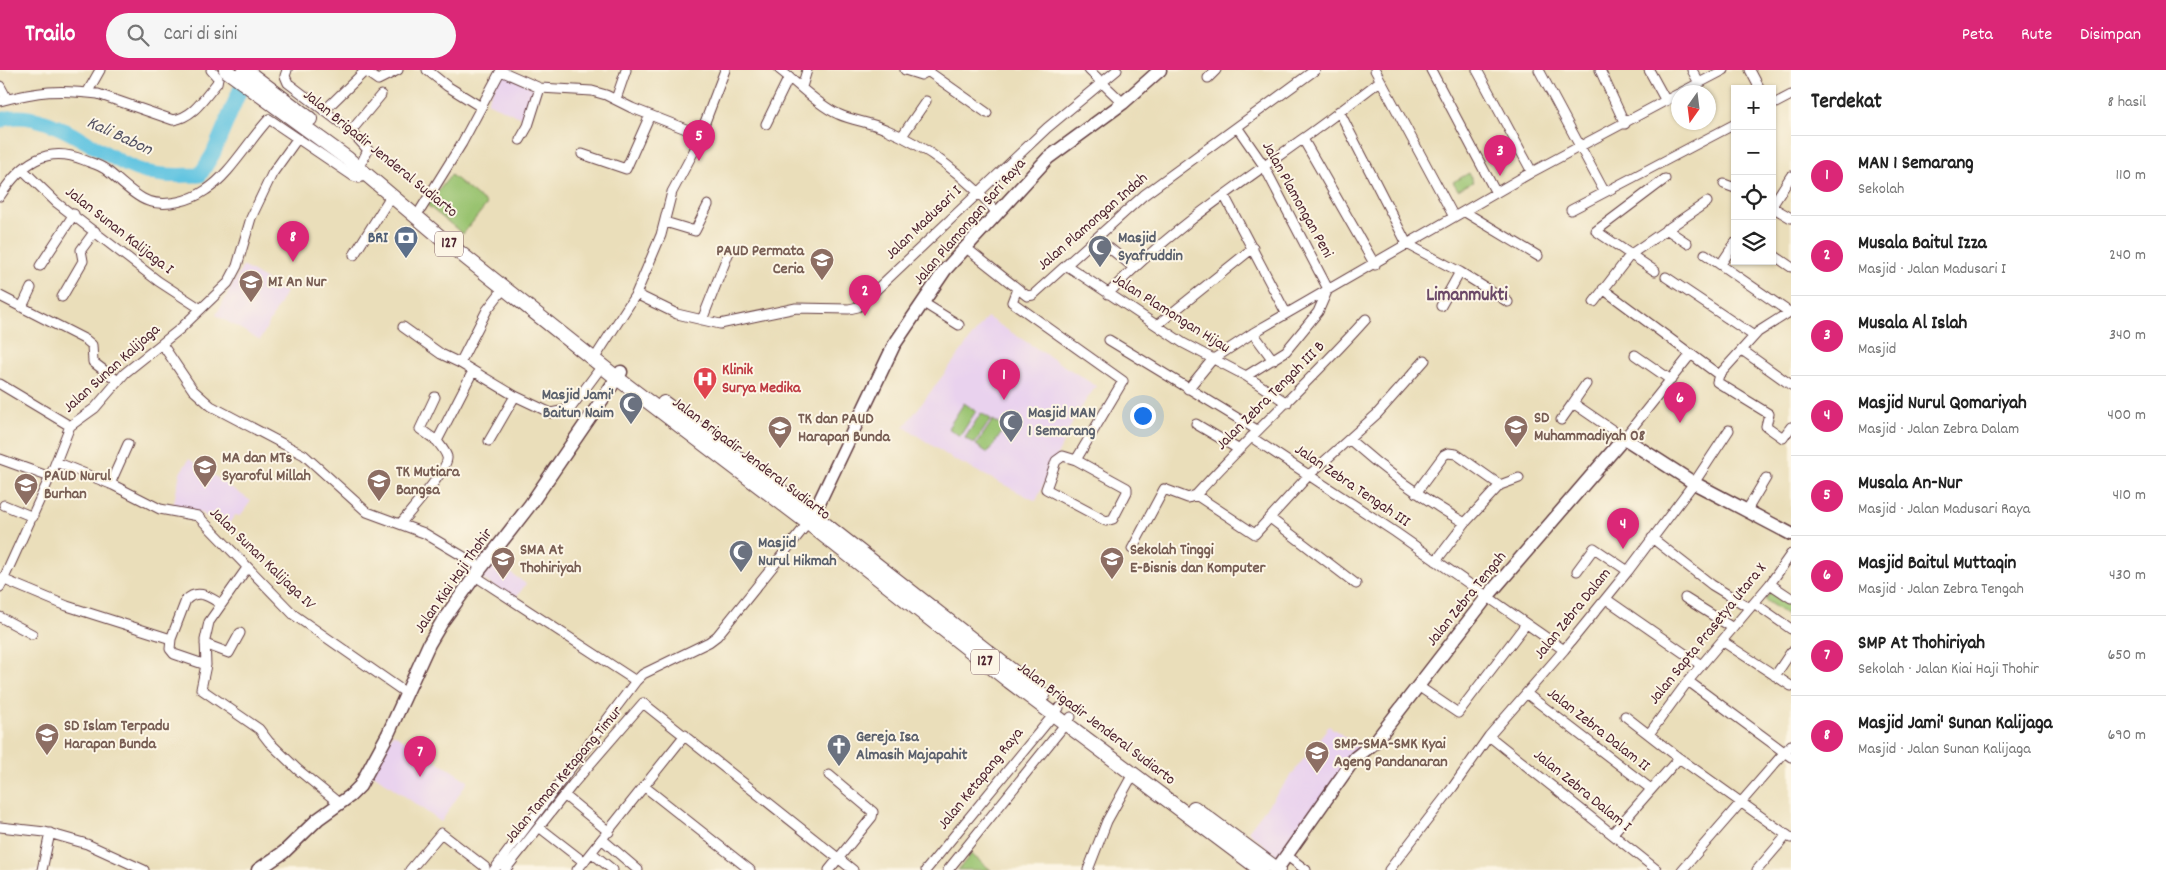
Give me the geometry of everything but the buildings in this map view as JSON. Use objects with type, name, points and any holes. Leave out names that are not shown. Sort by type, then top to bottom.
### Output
[{"type":"main road","name":"Jalan Brigadir Jenderal Sudiarto","points":[[226,70],[284,105],[363,160],[619,375],[810,519],[1056,711],[1277,870]]},
{"type":"main road","name":"Jalan Brigadir Jenderal Sudiarto","points":[[245,70],[392,196],[504,288],[600,359]]},
{"type":"main road","name":"Jalan Brigadir Jenderal Sudiarto","points":[[1068,720],[1133,774],[1261,870]]},
{"type":"street","points":[[87,92],[100,70]]},
{"type":"street","points":[[0,86],[3,100],[49,90],[87,92],[98,94],[169,119],[179,119],[191,113],[219,80],[211,70]]},
{"type":"street","points":[[287,70],[285,76],[288,83],[351,131],[368,150],[363,160]]},
{"type":"street","points":[[324,111],[365,71],[378,80],[398,70]]},
{"type":"street","points":[[427,70],[447,86],[481,107]]},
{"type":"street","points":[[616,99],[626,70]]},
{"type":"street","points":[[403,327],[436,351],[515,396],[551,413],[567,411],[573,407],[636,294],[665,222],[672,192],[701,135],[725,70]]},
{"type":"street","points":[[780,70],[837,114],[876,125],[902,136],[954,172],[987,202]]},
{"type":"street","points":[[802,87],[807,70]]},
{"type":"street","points":[[905,70],[921,75],[929,71],[987,113]]},
{"type":"street","points":[[1089,70],[1123,103]]},
{"type":"street","name":"Jalan Madusari I","points":[[636,294],[677,314],[728,324],[796,308],[849,309],[858,307],[987,202],[1047,128],[1117,70]]},
{"type":"street","name":"Jalan Plamongan Sari Raya","points":[[810,519],[887,358],[922,302],[965,247],[987,202],[1123,103],[1160,70]]},
{"type":"street","points":[[1208,78],[1216,70]]},
{"type":"street","name":"Jalan Plamongan Indah","points":[[1018,289],[1028,296],[1033,294],[1144,195],[1315,70]]},
{"type":"street","points":[[1376,70],[1380,81],[1454,218]]},
{"type":"street","points":[[1431,70],[1496,194]]},
{"type":"street","points":[[1477,70],[1532,172]]},
{"type":"street","points":[[1539,70],[1604,192]]},
{"type":"street","points":[[1600,70],[1625,124]]},
{"type":"street","points":[[1649,70],[1666,101]]},
{"type":"street","points":[[1692,70],[1699,83]]},
{"type":"street","points":[[1695,85],[1724,70]]},
{"type":"street","points":[[1750,70],[1758,85]]},
{"type":"street","points":[[421,209],[462,143],[501,71],[540,88],[592,91],[616,99],[701,135]]},
{"type":"street","points":[[766,124],[789,77]]},
{"type":"street","points":[[1108,294],[1134,267],[1224,195],[1303,140],[1380,81]]},
{"type":"street","points":[[520,140],[528,126],[540,88]]},
{"type":"street","points":[[351,131],[381,95]]},
{"type":"street","points":[[1776,103],[1791,95]]},
{"type":"street","points":[[1188,389],[1212,360],[1286,313],[1374,265],[1532,172],[1671,98]]},
{"type":"street","points":[[902,136],[926,101]]},
{"type":"street","points":[[1338,112],[1407,244],[1460,272],[1508,302]]},
{"type":"street","points":[[582,154],[626,169],[650,115]]},
{"type":"street","points":[[0,196],[11,180],[23,170],[42,156],[56,153],[72,154],[103,168],[146,201],[170,204],[206,190],[254,139],[269,119],[353,176],[359,178],[367,174]]},
{"type":"street","points":[[1571,210],[1731,126]]},
{"type":"street","name":"Jalan Plamongan Peni","points":[[1237,127],[1264,166],[1328,289]]},
{"type":"street","name":"Jalan Sunan Kalijaga","points":[[1,581],[50,477],[70,426],[95,408],[118,381],[162,344],[228,283],[237,266],[251,218],[272,174],[297,139]]},
{"type":"street","points":[[1303,140],[1374,265]]},
{"type":"street","name":"Jalan Sunan Kalijaga I","points":[[23,170],[57,202],[158,281],[201,309]]},
{"type":"street","points":[[1776,200],[1791,176]]},
{"type":"street","points":[[1655,271],[1596,231],[1666,179]]},
{"type":"street","points":[[1724,184],[1731,187]]},
{"type":"street","points":[[1224,195],[1286,313]]},
{"type":"street","points":[[354,255],[392,196]]},
{"type":"street","points":[[1594,302],[1631,254],[1707,202]]},
{"type":"street","points":[[665,222],[695,231],[708,205]]},
{"type":"street","points":[[1776,209],[1791,218]]},
{"type":"street","points":[[1465,212],[1538,256]]},
{"type":"street","points":[[40,266],[74,214]]},
{"type":"street","points":[[1666,229],[1687,243]]},
{"type":"street","points":[[62,298],[83,261],[81,250],[95,231]]},
{"type":"street","points":[[1097,238],[1134,267]]},
{"type":"street","points":[[965,247],[1018,289],[1012,302],[1122,381],[1076,460]]},
{"type":"street","points":[[1157,325],[1253,248]]},
{"type":"street","points":[[1721,264],[1731,249]]},
{"type":"street","points":[[702,320],[729,252]]},
{"type":"street","points":[[1706,254],[1790,311],[1754,336],[1719,376],[1717,382],[1769,414],[1767,427],[1783,438],[1791,427]]},
{"type":"street","points":[[1776,257],[1791,267]]},
{"type":"street","name":"Jalan Plamongan Hijau","points":[[1066,265],[1212,360],[1246,376],[1287,403]]},
{"type":"street","points":[[1441,306],[1460,272]]},
{"type":"street","points":[[1666,277],[1754,336]]},
{"type":"street","points":[[22,307],[31,288]]},
{"type":"street","points":[[460,363],[487,310],[504,288]]},
{"type":"street","points":[[1246,376],[1286,351],[1318,312],[1328,289]]},
{"type":"street","points":[[1603,289],[1719,376]]},
{"type":"street","points":[[0,296],[86,340],[92,345],[93,362],[118,381]]},
{"type":"street","points":[[922,302],[958,325]]},
{"type":"street","name":"Jalan Zebra Tengah III B","points":[[1196,495],[1238,449],[1314,377],[1366,319]]},
{"type":"street","points":[[1253,333],[1273,360]]},
{"type":"street","points":[[1109,340],[1188,389],[1254,434]]},
{"type":"street","points":[[162,344],[193,390],[211,406],[304,455],[367,512],[430,536],[636,681]]},
{"type":"street","points":[[1742,350],[1791,385]]},
{"type":"street","name":"Jalan Zebra Tengah","points":[[1277,870],[1355,758],[1374,743],[1487,597],[1624,438],[1691,354]]},
{"type":"street","points":[[1635,356],[1672,380]]},
{"type":"street","points":[[1132,549],[1164,489],[1188,498],[1196,495],[1252,534],[1257,533],[1309,475],[1377,414],[1425,360]]},
{"type":"street","points":[[436,441],[473,371]]},
{"type":"street","name":"Jalan Kiai Haji Thohir","points":[[258,870],[284,852],[318,819],[356,791],[368,774],[429,644],[478,571],[530,505],[619,375]]},
{"type":"street","points":[[0,384],[70,426]]},
{"type":"street","points":[[1561,420],[1586,384]]},
{"type":"street","points":[[489,442],[515,396]]},
{"type":"street","points":[[400,524],[433,484],[447,461],[447,456],[436,441],[420,429],[435,398]]},
{"type":"street","points":[[1573,403],[1694,484],[1791,534]]},
{"type":"street","points":[[1196,424],[1238,449]]},
{"type":"street","name":"Jalan Zebra Dalam","points":[[1389,870],[1453,787],[1489,736],[1527,694],[1628,571],[1694,484],[1729,430]]},
{"type":"street","name":"Jalan Zebra Tengah III","points":[[1254,434],[1309,475],[1564,650]]},
{"type":"street","points":[[1350,440],[1389,474],[1465,523]]},
{"type":"street","points":[[110,484],[128,444]]},
{"type":"street","points":[[1416,493],[1444,455],[1452,452],[1500,485]]},
{"type":"street","points":[[1063,456],[1076,460],[1127,488],[1127,492],[1110,521],[1106,521],[1046,489],[1057,458],[1063,456]]},
{"type":"street","points":[[0,459],[50,477]]},
{"type":"street","name":"Jalan Sunan Kalijaga IV","points":[[56,462],[110,484],[160,509],[198,516],[294,615],[406,693]]},
{"type":"street","points":[[1436,561],[1465,523],[1500,485],[1519,478]]},
{"type":"street","points":[[1747,510],[1766,478]]},
{"type":"street","points":[[4,505],[32,517]]},
{"type":"street","points":[[1270,518],[1356,584]]},
{"type":"street","points":[[494,870],[636,681],[647,672],[709,642],[721,631],[810,519]]},
{"type":"street","points":[[1652,538],[1712,585],[1791,629]]},
{"type":"street","points":[[1577,572],[1594,548],[1628,571]]},
{"type":"street","name":"Jalan Sapta Prasetya Utara X","points":[[1649,734],[1688,681],[1770,584],[1791,554]]},
{"type":"street","points":[[247,568],[208,622],[205,644],[206,666],[201,689],[259,729],[269,742],[297,769],[340,804]]},
{"type":"street","points":[[1,581],[67,606],[171,639]]},
{"type":"street","points":[[1770,584],[1791,598]]},
{"type":"street","points":[[206,666],[174,654],[170,649],[171,639],[186,600],[191,596],[204,594],[221,604]]},
{"type":"street","points":[[1685,598],[1732,628]]},
{"type":"street","points":[[1606,599],[1701,666]]},
{"type":"street","points":[[0,617],[32,634]]},
{"type":"street","points":[[1418,686],[1458,713],[1526,624]]},
{"type":"street","points":[[205,644],[229,653],[240,633]]},
{"type":"street","points":[[1722,640],[1791,686]]},
{"type":"street","points":[[1775,676],[1791,652]]},
{"type":"street","points":[[1682,870],[1789,751],[1688,681]]},
{"type":"street","name":"Jalan Zebra Dalam II","points":[[1527,694],[1651,789]]},
{"type":"street","name":"Jalan Taman Ketapang Timur","points":[[505,870],[564,795],[642,704],[648,704],[686,736]]},
{"type":"street","name":"Jalan Ketapang Raya","points":[[926,870],[1056,711]]},
{"type":"street","points":[[1625,716],[1679,758],[1789,836],[1757,870]]},
{"type":"street","name":"Jalan Ketapang Raya","points":[[948,870],[1068,720]]},
{"type":"street","points":[[577,870],[686,736],[853,870]]},
{"type":"street","name":"Jalan Zebra Dalam I","points":[[1489,736],[1657,870]]},
{"type":"street","points":[[1031,742],[1043,751]]},
{"type":"street","points":[[1612,834],[1679,758]]},
{"type":"street","points":[[1088,870],[1107,821],[1133,774]]},
{"type":"street","points":[[829,775],[873,812],[872,817],[829,870]]},
{"type":"street","points":[[1003,776],[1015,787]]},
{"type":"street","points":[[645,787],[750,870]]},
{"type":"street","points":[[994,787],[1006,797]]},
{"type":"street","points":[[564,795],[609,832]]},
{"type":"street","points":[[539,826],[584,862]]},
{"type":"street","points":[[0,827],[50,833],[87,844],[144,870]]},
{"type":"street","points":[[42,870],[50,833]]},
{"type":"street","points":[[410,870],[441,833],[485,867],[484,870]]},
{"type":"street","points":[[603,840],[638,870]]},
{"type":"street","points":[[592,853],[613,870]]},
{"type":"street","points":[[1286,855],[1306,870]]},
{"type":"shaded area","points":[[501,72],[538,90],[524,119],[487,102]]},
{"type":"shaded area","name":"MI An Nur","points":[[243,266],[286,292],[260,340],[216,315]]},
{"type":"shaded area","points":[[987,317],[1096,386],[1076,415],[1036,501],[953,459],[904,427]]},
{"type":"shaded area","name":"MA dan MTs Syaroful Millah","points":[[189,459],[251,501],[240,516],[235,515],[225,529],[201,513],[173,507],[180,473]]},
{"type":"shaded area","name":"SMA At Thohiriyah","points":[[493,560],[526,584],[514,600],[480,577]]},
{"type":"shaded area","name":"SMP-SMA-SMK Kyai Ageng Pandanaran","points":[[1329,726],[1361,748],[1279,858],[1248,831]]},
{"type":"shaded area","points":[[393,733],[468,781],[441,822],[372,773]]},
{"type":"green space","points":[[1469,173],[1473,182],[1458,190],[1453,182]]},
{"type":"green space","points":[[451,175],[487,204],[463,234],[427,205]]},
{"type":"green space","points":[[964,403],[976,411],[960,436],[948,428]]},
{"type":"green space","points":[[981,413],[991,419],[974,444],[965,438]]},
{"type":"green space","points":[[993,420],[1005,428],[988,453],[976,445]]},
{"type":"green space","points":[[1772,590],[1791,603],[1791,610],[1787,615],[1765,600]]},
{"type":"green space","points":[[971,854],[991,870],[958,870]]},
{"type":"waterway","name":"Kali Babon","points":[[0,121],[15,117],[32,118],[49,123],[138,170],[155,174],[200,175],[213,154],[248,71]]},
{"type":"place","name":"Musala An-Nur","points":[[699,161]]},
{"type":"place","name":"Musala Al Islah","points":[[1500,176]]},
{"type":"place","name":"BRI","points":[[406,259]]},
{"type":"place","name":"Masjid Jami' Sunan Kalijaga","points":[[293,262]]},
{"type":"place","name":"Masjid Syafruddin","points":[[1100,268]]},
{"type":"place","name":"PAUD Permata Ceria","points":[[822,281]]},
{"type":"place","name":"MI An Nur","points":[[251,303]]},
{"type":"place","name":"Musala Baitul Izza","points":[[865,316]]},
{"type":"place","name":"Klinik Surya Medika","points":[[705,400]]},
{"type":"place","name":"MAN 1 Semarang","points":[[1004,400]]},
{"type":"place","name":"Masjid Baitul Muttaqin","points":[[1680,423]]},
{"type":"place","name":"Masjid Jami' Baitun Naim","points":[[631,425]]},
{"type":"place","name":"Masjid MAN 1 Semarang","points":[[1011,443]]},
{"type":"place","name":"SD Muhammadiyah 08","points":[[1516,448]]},
{"type":"place","name":"TK dan PAUD Harapan Bunda","points":[[780,449]]},
{"type":"place","name":"MA dan MTs Syaroful Millah","points":[[205,488]]},
{"type":"place","name":"TK Mutiara Bangsa","points":[[379,502]]},
{"type":"place","name":"PAUD Nurul Burhan","points":[[26,506]]},
{"type":"place","name":"Masjid Nurul Qomariyah","points":[[1623,549]]},
{"type":"place","name":"Masjid Nurul Hikmah","points":[[741,573]]},
{"type":"place","name":"SMA At Thohiriyah","points":[[503,580]]},
{"type":"place","name":"Sekolah Tinggi E-Bisnis dan Komputer","points":[[1112,580]]},
{"type":"place","name":"SD Islam Terpadu Harapan Bunda","points":[[47,756]]},
{"type":"place","name":"Gereja Isa Almasih Majapahit","points":[[839,767]]},
{"type":"place","name":"SMP-SMA-SMK Kyai Ageng Pandanaran","points":[[1317,774]]},
{"type":"place","name":"SMP At Thohiriyah","points":[[420,777]]},
{"type":"district","name":"Limanmukti","points":[[1467,296]]}]
